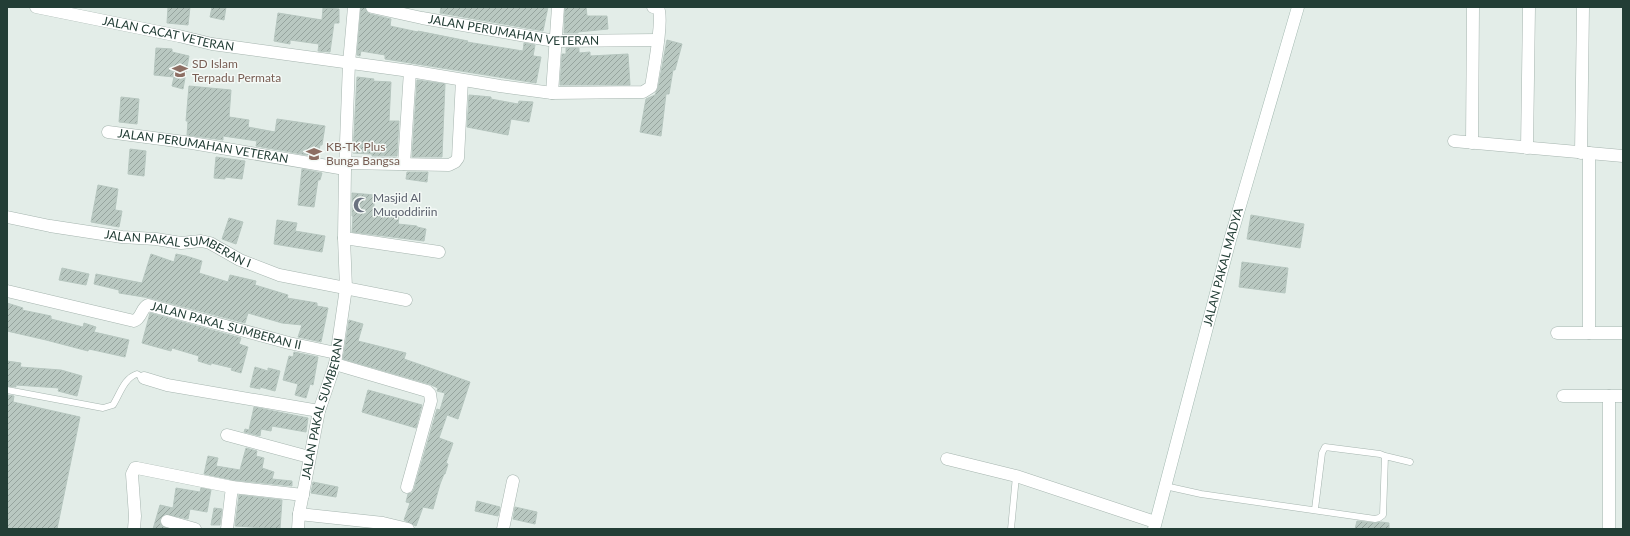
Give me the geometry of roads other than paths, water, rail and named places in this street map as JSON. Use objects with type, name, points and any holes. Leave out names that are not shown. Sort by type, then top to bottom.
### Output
[{"type":"street","name":"JALAN CACAT VETERAN","points":[[36,7],[212,44],[349,64]]},
{"type":"street","points":[[346,288],[344,238],[345,166],[349,64],[354,7]]},
{"type":"street","name":"JALAN PERUMAHAN VETERAN","points":[[372,7],[422,18],[555,41],[658,40]]},
{"type":"street","points":[[552,93],[558,7]]},
{"type":"street","points":[[349,64],[410,71],[552,93],[647,91],[651,87],[660,14],[658,8],[653,7]]},
{"type":"street","name":"JALAN PAKAL MADYA","points":[[1155,526],[1230,240],[1298,7]]},
{"type":"street","points":[[1472,143],[1473,7]]},
{"type":"street","points":[[1528,148],[1530,7]]},
{"type":"street","points":[[1583,7],[1589,333]]},
{"type":"street","points":[[404,164],[410,71]]},
{"type":"street","name":"JALAN PERUMAHAN VETERAN","points":[[108,132],[345,166],[404,164],[449,165],[456,160],[462,80]]},
{"type":"street","points":[[1454,141],[1623,156]]},
{"type":"street","name":"JALAN PAKAL SUMBERAN I","points":[[7,217],[50,226],[122,237],[156,239],[181,243],[201,241],[210,243],[240,260],[279,275],[406,300]]},
{"type":"street","points":[[344,238],[439,252]]},
{"type":"street","name":"JALAN PAKAL SUMBERAN","points":[[298,529],[299,514],[320,411],[335,359],[346,288]]},
{"type":"street","name":"JALAN PAKAL SUMBERAN II","points":[[7,291],[134,321],[138,320],[148,305],[289,343],[335,359]]},
{"type":"street","points":[[1557,333],[1623,333]]},
{"type":"street","points":[[335,359],[427,391],[430,394],[431,401],[407,487]]},
{"type":"street","points":[[144,378],[167,385],[320,411]]},
{"type":"street","points":[[1563,396],[1623,396]]},
{"type":"street","points":[[1609,396],[1609,529]]},
{"type":"street","points":[[227,435],[310,457]]},
{"type":"street","points":[[947,459],[1016,476],[1155,526]]},
{"type":"street","points":[[134,529],[135,516],[132,474],[135,468],[232,487],[303,495]]},
{"type":"street","points":[[503,529],[513,481]]},
{"type":"street","points":[[227,529],[232,487]]},
{"type":"street","points":[[299,514],[384,523],[408,529]]},
{"type":"street","points":[[167,521],[195,529]]},
{"type":"lane","points":[[7,390],[103,408],[113,405],[128,379],[132,376],[137,374],[144,378]]},
{"type":"lane","points":[[1315,509],[1322,452],[1325,447],[1380,454],[1410,462]]},
{"type":"lane","points":[[1165,486],[1201,494],[1379,518],[1383,515],[1385,456]]},
{"type":"lane","points":[[1011,529],[1016,476]]},
{"type":"place","name":"SD Islam Terpadu Permata","points":[[180,71]]},
{"type":"place","name":"KB-TK Plus Bunga Bangsa","points":[[314,154]]},
{"type":"place","name":"Masjid Al Muqoddiriin","points":[[361,205]]}]
